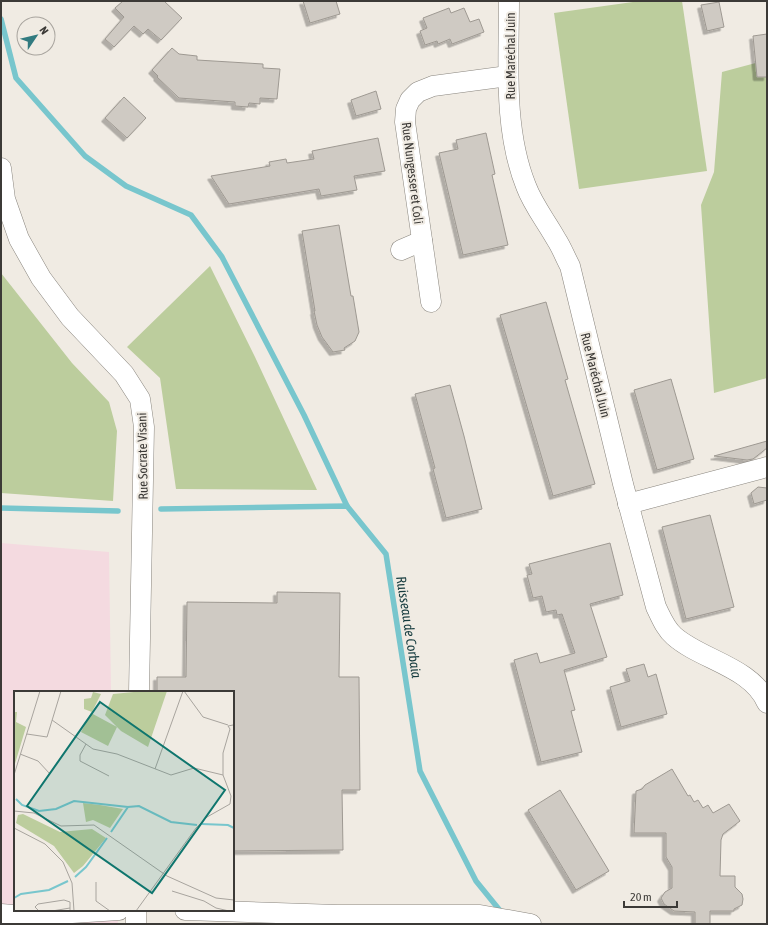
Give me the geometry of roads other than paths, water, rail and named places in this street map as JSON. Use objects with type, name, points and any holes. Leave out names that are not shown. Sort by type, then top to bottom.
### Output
[{"type":"street","name":"Rue Maréchal Juin","points":[[509,1],[508,76],[511,129],[518,162],[526,187],[538,210],[557,240],[570,266],[628,504],[656,607],[663,623],[673,635],[689,647],[738,673],[754,684],[764,696],[767,703]]},
{"type":"street","name":"Rue Nungesser et Coli","points":[[431,302],[405,122],[406,109],[410,100],[418,92],[433,86],[508,76]]},
{"type":"street","name":"Rue Socrate Visani","points":[[1,168],[5,199],[19,239],[41,278],[70,317],[124,374],[140,399],[144,426],[140,691]]},
{"type":"street","points":[[401,250],[422,241]]},
{"type":"street","points":[[628,504],[767,467]]},
{"type":"street","points":[[1,914],[25,916],[103,911]]},
{"type":"street","points":[[136,911],[136,924]]},
{"type":"street","points":[[215,911],[337,915],[480,915],[531,924]]},
{"type":"waterway","points":[[1,19],[16,78],[85,156],[126,186],[191,215],[222,257],[304,415],[347,506]]},
{"type":"waterway","name":"Ruisseau de Corbaia","points":[[161,509],[347,506],[386,554],[420,771],[476,881],[502,913]]},
{"type":"waterway","name":"Ruisseau de Corbaia","points":[[1,508],[118,511]]}]
